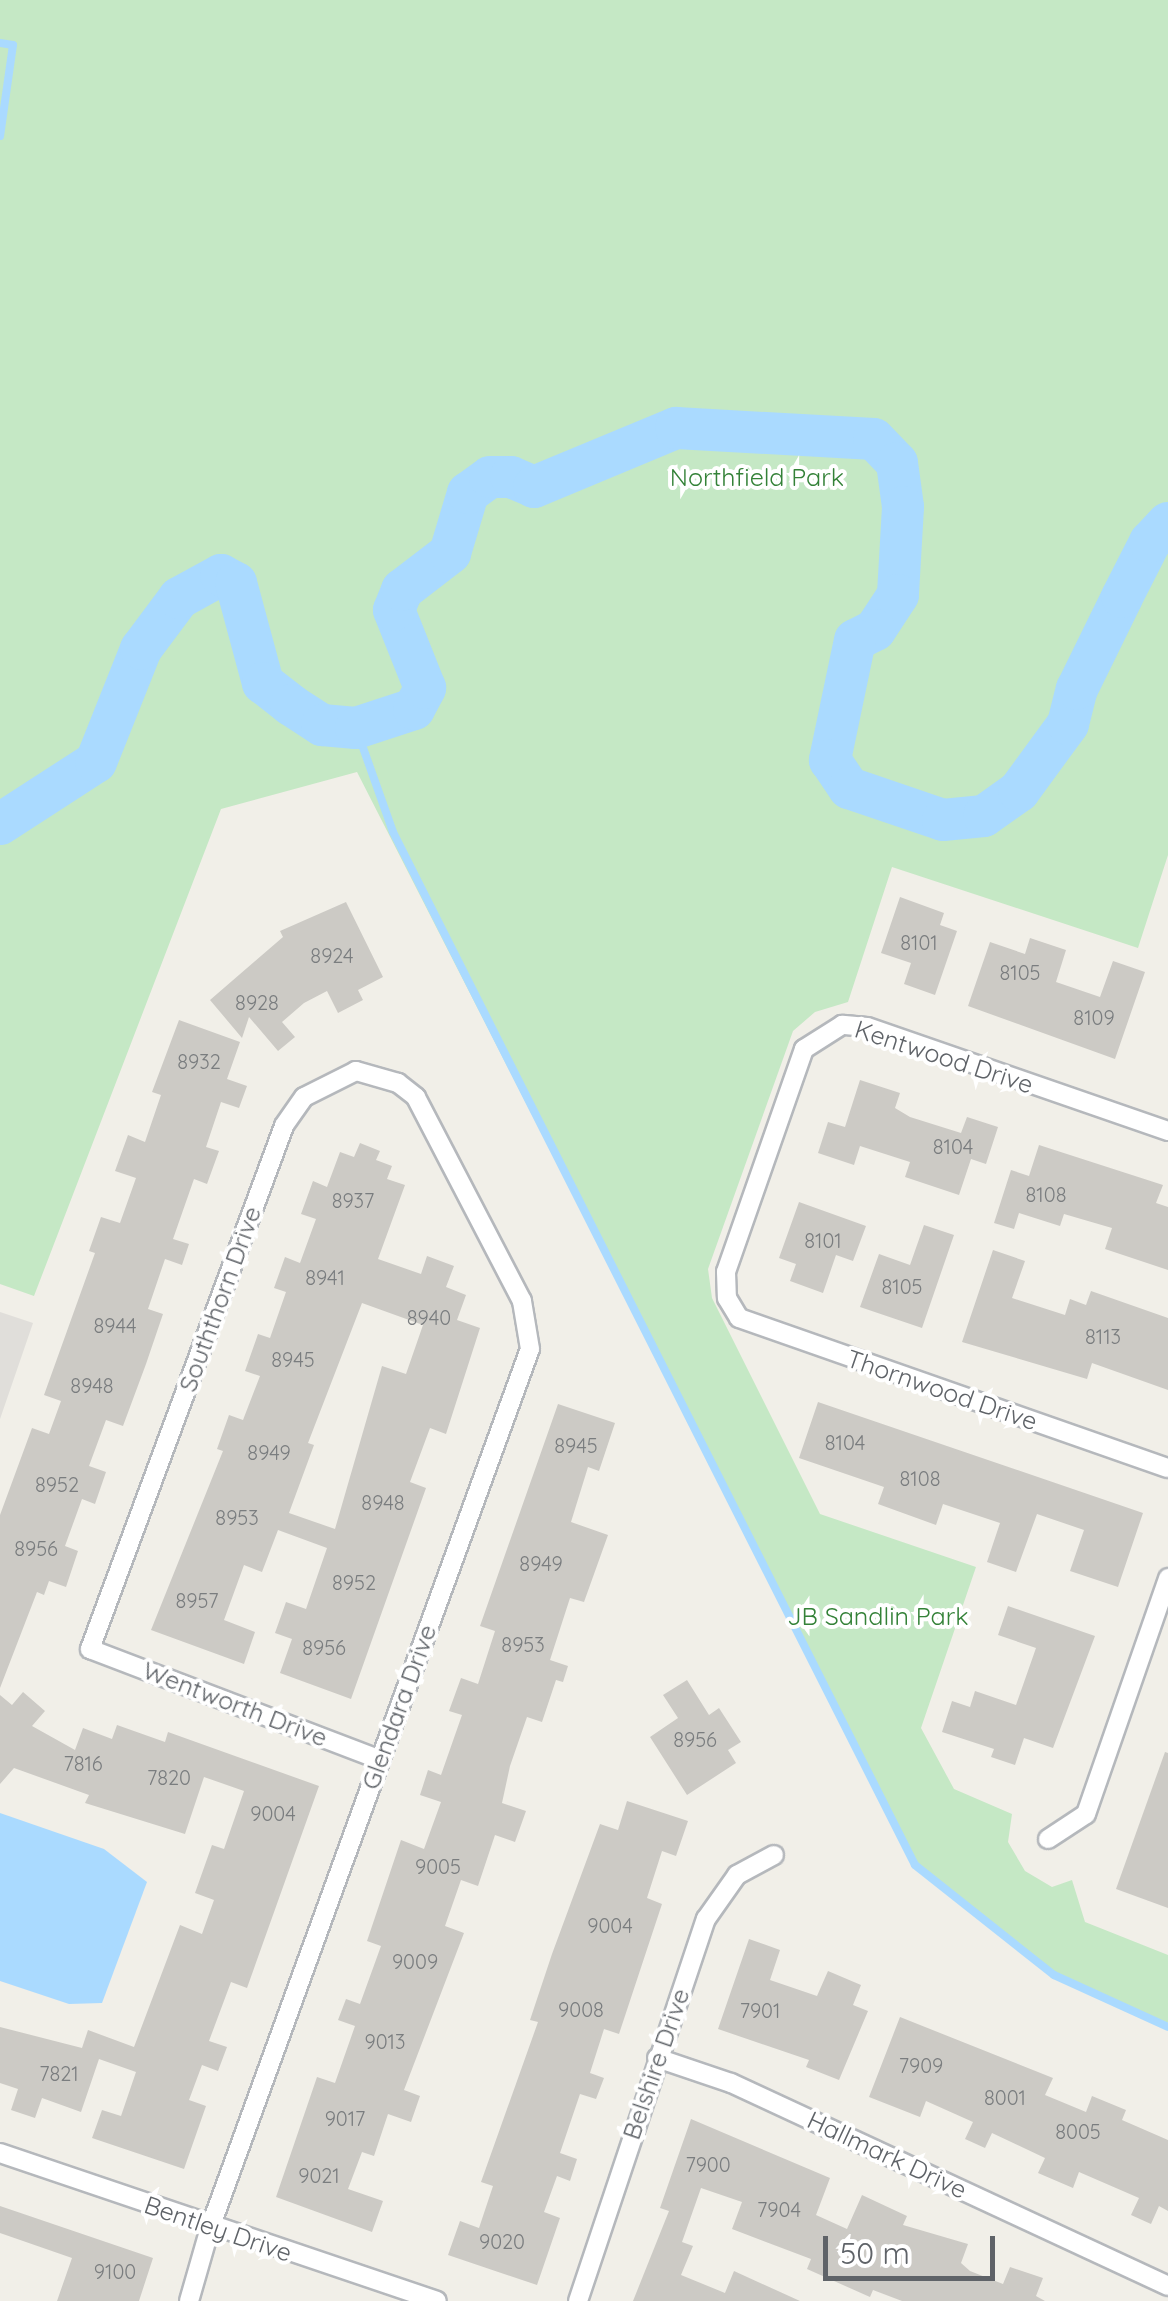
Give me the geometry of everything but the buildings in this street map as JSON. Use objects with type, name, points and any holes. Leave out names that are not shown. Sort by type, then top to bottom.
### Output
[{"type":"street","name":"Kentwood Drive","points":[[727,1298],[726,1272],[804,1048],[842,1025],[866,1026],[1168,1132]]},
{"type":"street","name":"Souththorn Drive","points":[[90,1649],[284,1126],[304,1097],[356,1072],[398,1083],[416,1097],[430,1124]]},
{"type":"street","name":"Glendara Drive","points":[[190,2301],[210,2228],[530,1349],[522,1301],[430,1124]]},
{"type":"street","name":"Thornwood Drive","points":[[727,1298],[739,1318],[759,1327],[1168,1468]]},
{"type":"street","points":[[1048,1839],[1086,1814],[1168,1578]]},
{"type":"street","name":"Wentworth Drive","points":[[90,1649],[380,1760]]},
{"type":"street","name":"Belshire Drive","points":[[578,2301],[658,2058],[719,1895],[754,1862],[774,1855]]},
{"type":"street","name":"Hallmark Drive","points":[[658,2058],[731,2083],[1168,2286]]},
{"type":"street","name":"Bentley Drive","points":[[0,2153],[210,2228],[436,2301]]},
{"type":"shaded area","points":[[0,1312],[33,1323],[0,1419]]},
{"type":"green space","name":"Northfield Park","points":[[0,0],[1168,0],[1168,855],[1138,948],[892,867],[848,1002],[815,1012],[793,1031],[708,1269],[712,1298],[820,1514],[976,1567],[921,1728],[954,1789],[1012,1814],[1008,1842],[1025,1871],[1052,1887],[1072,1880],[1085,1922],[1168,1955],[1168,2023],[1054,1975],[915,1865],[357,772],[221,809],[34,1296],[0,1284]]},
{"type":"water","points":[[0,1813],[104,1849],[147,1882],[102,2003],[69,2004],[0,1981]]},
{"type":"waterway","points":[[0,43],[13,45],[0,136]]},
{"type":"waterway","points":[[0,824],[96,762],[141,649],[179,598],[221,575],[236,583],[263,683],[291,705],[322,725],[356,728],[414,709],[425,688],[394,610],[402,590],[450,553],[468,493],[490,477],[511,477],[534,487],[676,428],[874,439],[897,463],[903,507],[898,595],[875,630],[855,640],[830,760],[849,788],[943,820],[984,816],[1019,791],[1068,724],[1077,689],[1122,597],[1150,542],[1168,523]]},
{"type":"waterway","points":[[356,728],[393,832],[915,1865],[1054,1975],[1168,2027]]},
{"type":"park label","name":"JB Sandlin Park","points":[[878,1616]]}]
